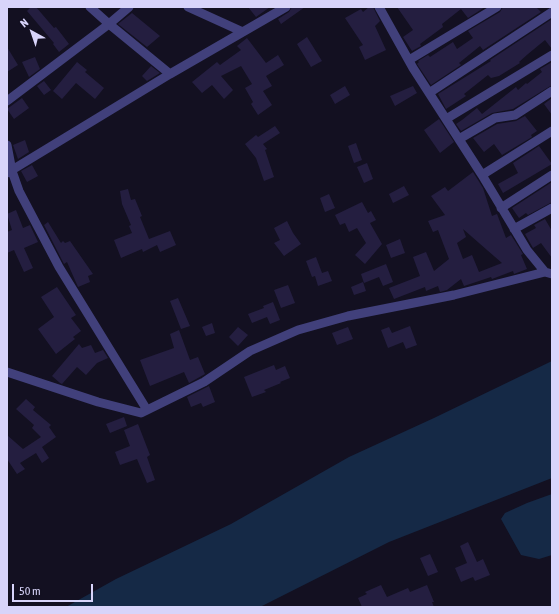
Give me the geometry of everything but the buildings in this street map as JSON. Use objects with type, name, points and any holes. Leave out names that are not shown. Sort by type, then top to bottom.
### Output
[{"type":"street","points":[[90,7],[170,74]]},
{"type":"street","points":[[7,101],[109,24],[129,7]]},
{"type":"street","points":[[188,7],[243,32]]},
{"type":"street","points":[[9,172],[170,74],[286,7]]},
{"type":"street","points":[[7,372],[98,402],[141,413],[204,382],[250,350],[298,330],[348,316],[454,295],[548,273],[527,250],[482,175],[429,93],[379,7]]},
{"type":"street","points":[[409,60],[497,7]]},
{"type":"street","points":[[429,93],[552,12]]},
{"type":"street","points":[[446,119],[552,54]]},
{"type":"street","points":[[459,139],[495,118],[515,115],[552,91]]},
{"type":"street","points":[[482,175],[552,131]]},
{"type":"street","points":[[7,145],[9,172],[59,267],[147,410]]},
{"type":"street","points":[[502,208],[552,175]]},
{"type":"street","points":[[514,229],[552,208]]},
{"type":"water","points":[[552,361],[552,478],[389,542],[260,607],[66,607],[116,579],[231,524],[349,457]]},
{"type":"water","points":[[552,494],[552,555],[539,559],[521,555],[501,519],[505,513]]}]
